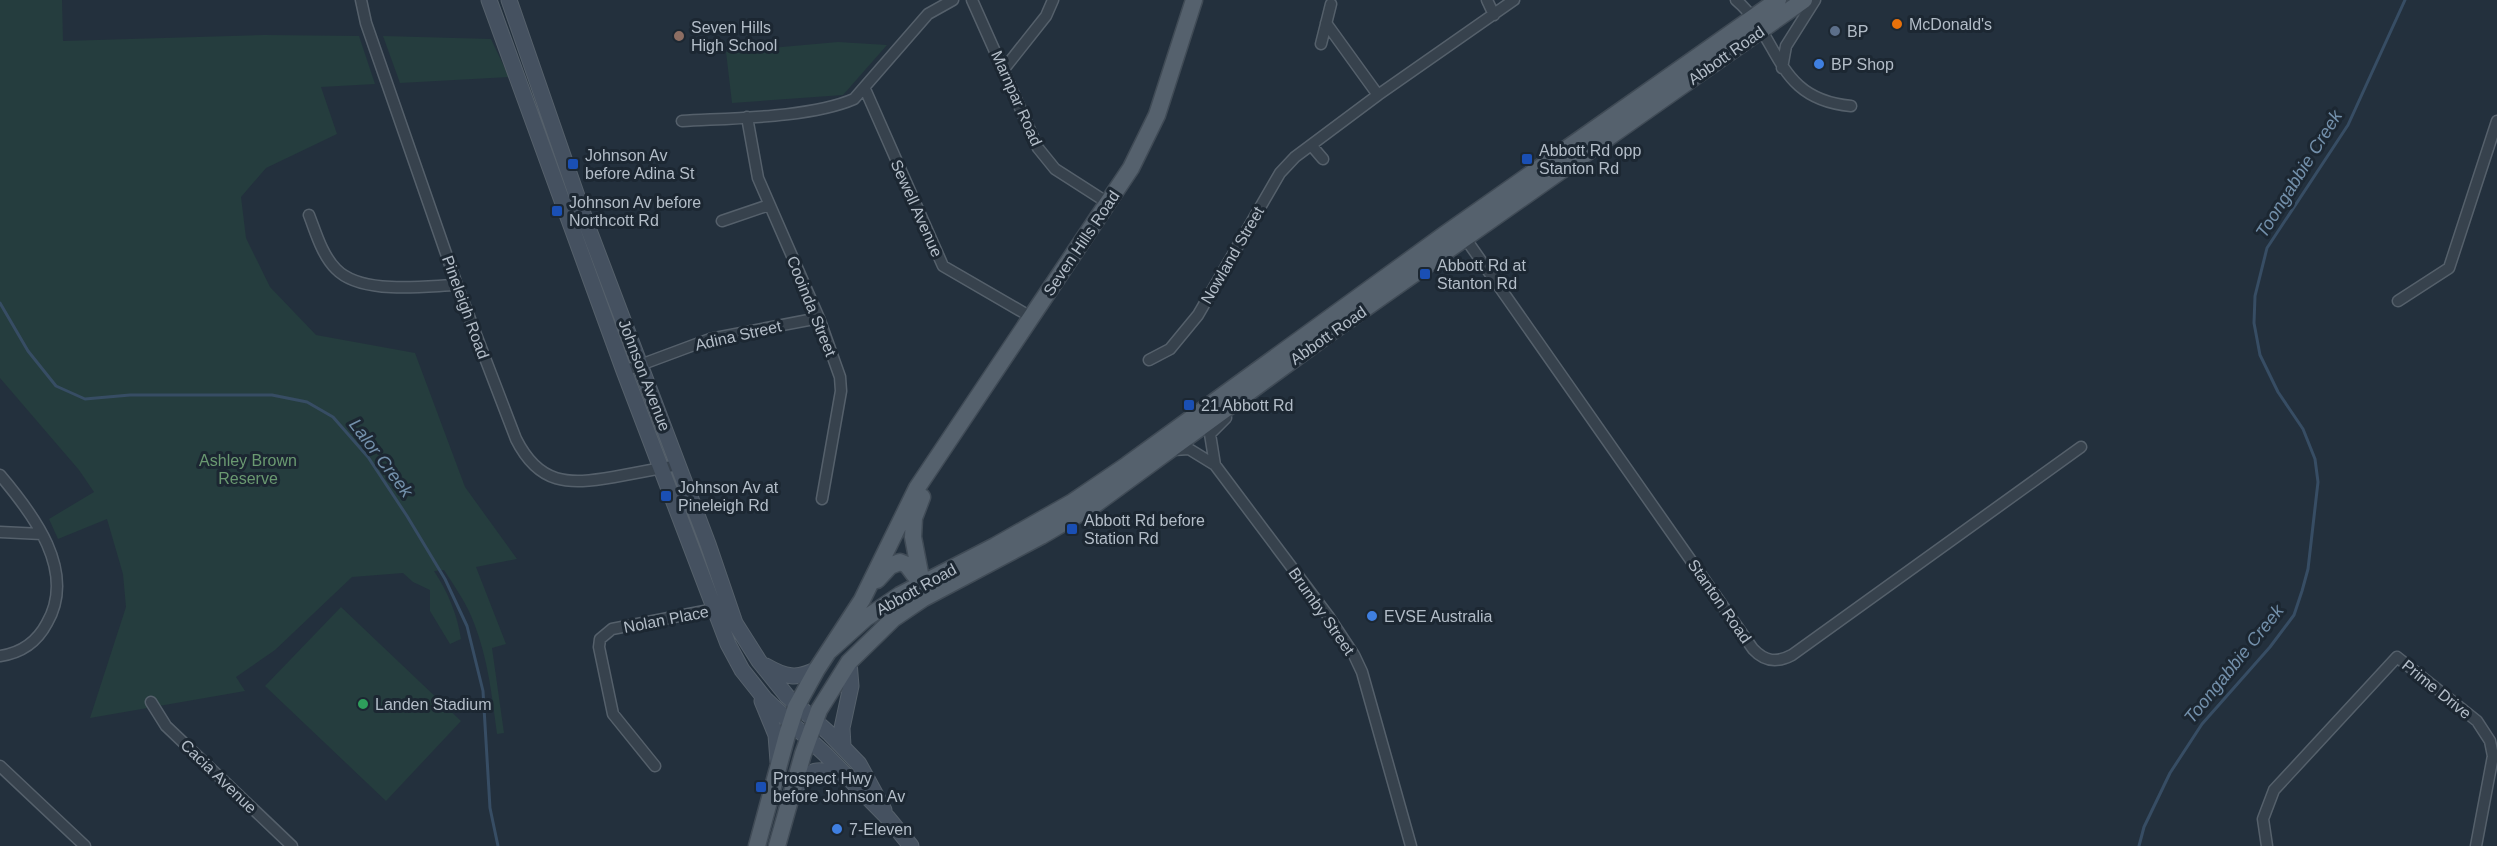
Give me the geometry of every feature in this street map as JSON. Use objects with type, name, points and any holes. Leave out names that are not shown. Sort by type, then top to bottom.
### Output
[{"type":"main road","name":"Johnson Avenue","points":[[489,0],[624,371],[721,608],[759,661],[808,739],[888,818]]},
{"type":"main road","name":"Johnson Avenue","points":[[509,0],[588,225],[708,544],[728,644],[752,683],[765,699],[794,715],[814,721],[843,746],[859,764],[888,818]]},
{"type":"main road","name":"Seven Hills Road","points":[[757,846],[794,715],[816,669],[862,600],[916,488],[1131,168],[1157,115],[1194,0]]},
{"type":"main road","name":"Abbott Road","points":[[1756,24],[1778,0]]},
{"type":"main road","name":"Abbott Road","points":[[849,662],[880,629],[923,591],[995,546],[1071,503],[1756,24],[1804,0]]},
{"type":"main road","name":"Abbott Road","points":[[828,652],[879,608],[923,591],[1065,523],[1258,385],[1460,232]]},
{"type":"main road","name":"Seven Hills Road","points":[[923,591],[913,526],[932,467]]},
{"type":"main road","points":[[862,600],[895,563],[900,562],[907,565],[923,591]]},
{"type":"main road","points":[[759,661],[787,676],[802,676],[816,669]]},
{"type":"main road","points":[[777,846],[814,721],[849,662]]},
{"type":"main road","points":[[843,746],[842,728],[850,686],[849,662]]},
{"type":"main road","points":[[752,683],[776,735],[778,768]]},
{"type":"main road","points":[[793,790],[805,776],[816,770],[831,771],[854,783]]},
{"type":"main road","points":[[888,818],[910,846]]},
{"type":"street","name":"Pineleigh Road","points":[[361,0],[366,22],[457,285],[516,440],[524,455],[536,468],[551,477],[573,482],[678,465]]},
{"type":"street","points":[[682,121],[747,117],[840,105],[854,99],[928,14],[953,0]]},
{"type":"street","name":"Marnpar Road","points":[[972,0],[1038,148],[1055,169],[1108,203]]},
{"type":"street","points":[[1004,69],[1046,16],[1053,0]]},
{"type":"street","points":[[1486,0],[1494,15]]},
{"type":"street","name":"Nowland Street","points":[[1149,360],[1170,349],[1198,315],[1280,173],[1295,157],[1378,95],[1514,0]]},
{"type":"street","points":[[1736,0],[1756,24],[1782,68],[1795,83],[1830,104],[1851,106]]},
{"type":"street","points":[[1782,68],[1786,46],[1815,0]]},
{"type":"street","points":[[1321,44],[1331,4]]},
{"type":"street","points":[[1326,23],[1378,95]]},
{"type":"street","name":"Sewell Avenue","points":[[865,89],[943,266],[1031,318]]},
{"type":"street","name":"Cooinda Street","points":[[747,117],[753,160],[769,205],[819,318],[840,377],[841,391],[822,499]]},
{"type":"street","points":[[2398,301],[2449,268],[2497,120]]},
{"type":"street","points":[[1311,145],[1323,159]]},
{"type":"street","points":[[722,221],[769,205]]},
{"type":"street","points":[[309,215],[328,258],[336,269],[351,280],[384,286],[457,285]]},
{"type":"street","name":"Stanton Road","points":[[1460,232],[1753,648],[1766,659],[1782,660],[1792,655],[2081,447]]},
{"type":"street","name":"Adina Street","points":[[624,371],[710,339],[819,318]]},
{"type":"street","name":"Brumby Street","points":[[1215,465],[1210,434],[1219,423],[1242,405],[1258,385]]},
{"type":"street","name":"Brumby Street","points":[[1165,453],[1181,448],[1189,449],[1215,465],[1329,617],[1354,655],[1362,672],[1411,846]]},
{"type":"street","points":[[0,475],[26,506],[51,552],[58,595],[55,608],[35,640],[24,649],[0,656]]},
{"type":"street","points":[[0,532],[42,534]]},
{"type":"street","name":"Nolan Place","points":[[655,766],[611,712],[599,641],[605,633],[615,629],[721,608]]},
{"type":"street","name":"Prime Drive","points":[[2267,846],[2263,833],[2264,819],[2274,790],[2397,657],[2477,721],[2490,741],[2493,756],[2476,846]]},
{"type":"street","name":"Cacia Avenue","points":[[151,702],[166,726],[292,846]]},
{"type":"street","points":[[0,766],[85,846]]},
{"type":"green space","name":"Ashley Brown Reserve","points":[[0,0],[62,0],[63,41],[264,35],[359,36],[375,84],[321,87],[337,134],[266,168],[241,197],[246,238],[270,287],[316,335],[415,353],[465,487],[517,559],[476,567],[506,644],[492,648],[504,733],[497,734],[486,664],[474,623],[444,570],[434,571],[451,604],[461,639],[450,644],[430,611],[430,590],[413,582],[403,573],[352,577],[275,650],[236,677],[245,691],[90,718],[126,607],[123,574],[107,519],[58,539],[49,519],[94,492],[79,470],[0,378]]},
{"type":"green space","points":[[383,36],[491,39],[509,77],[400,83]]},
{"type":"green space","points":[[838,42],[887,45],[843,95],[732,103],[726,52]]},
{"type":"green space","name":"Landen Stadium","points":[[341,607],[461,721],[386,801],[265,686]]},
{"type":"waterway","name":"Toongabbie Creek","points":[[2139,846],[2144,827],[2170,773],[2202,724],[2270,647],[2294,615],[2302,591],[2308,569],[2318,482],[2315,459],[2303,429],[2278,392],[2260,355],[2254,323],[2255,296],[2267,248],[2348,125],[2405,0]]},
{"type":"waterway","name":"Lalor Creek","points":[[0,303],[28,351],[56,386],[85,399],[130,395],[272,395],[307,402],[333,417],[368,457],[407,516],[445,579],[467,626],[483,691],[490,808],[498,846]]},
{"type":"place","name":"McDonald's","points":[[1897,24]]},
{"type":"place","name":"BP","points":[[1835,31]]},
{"type":"place","name":"Seven Hills High School","points":[[679,36]]},
{"type":"place","name":"BP Shop","points":[[1819,64]]},
{"type":"place","name":"Abbott Rd opp Stanton Rd","points":[[1527,159]]},
{"type":"place","name":"Johnson Av before Adina St","points":[[573,164]]},
{"type":"place","name":"Johnson Av before Northcott Rd","points":[[557,211]]},
{"type":"place","name":"Abbott Rd at Stanton Rd","points":[[1425,274]]},
{"type":"place","name":"21 Abbott Rd","points":[[1189,405]]},
{"type":"place","name":"Johnson Av at Pineleigh Rd","points":[[666,496]]},
{"type":"place","name":"Abbott Rd before Station Rd","points":[[1072,529]]},
{"type":"place","name":"EVSE Australia","points":[[1372,616]]},
{"type":"place","name":"Landen Stadium","points":[[363,704]]},
{"type":"place","name":"Prospect Hwy before Johnson Av","points":[[761,787]]},
{"type":"place","name":"7-Eleven","points":[[837,829]]}]
